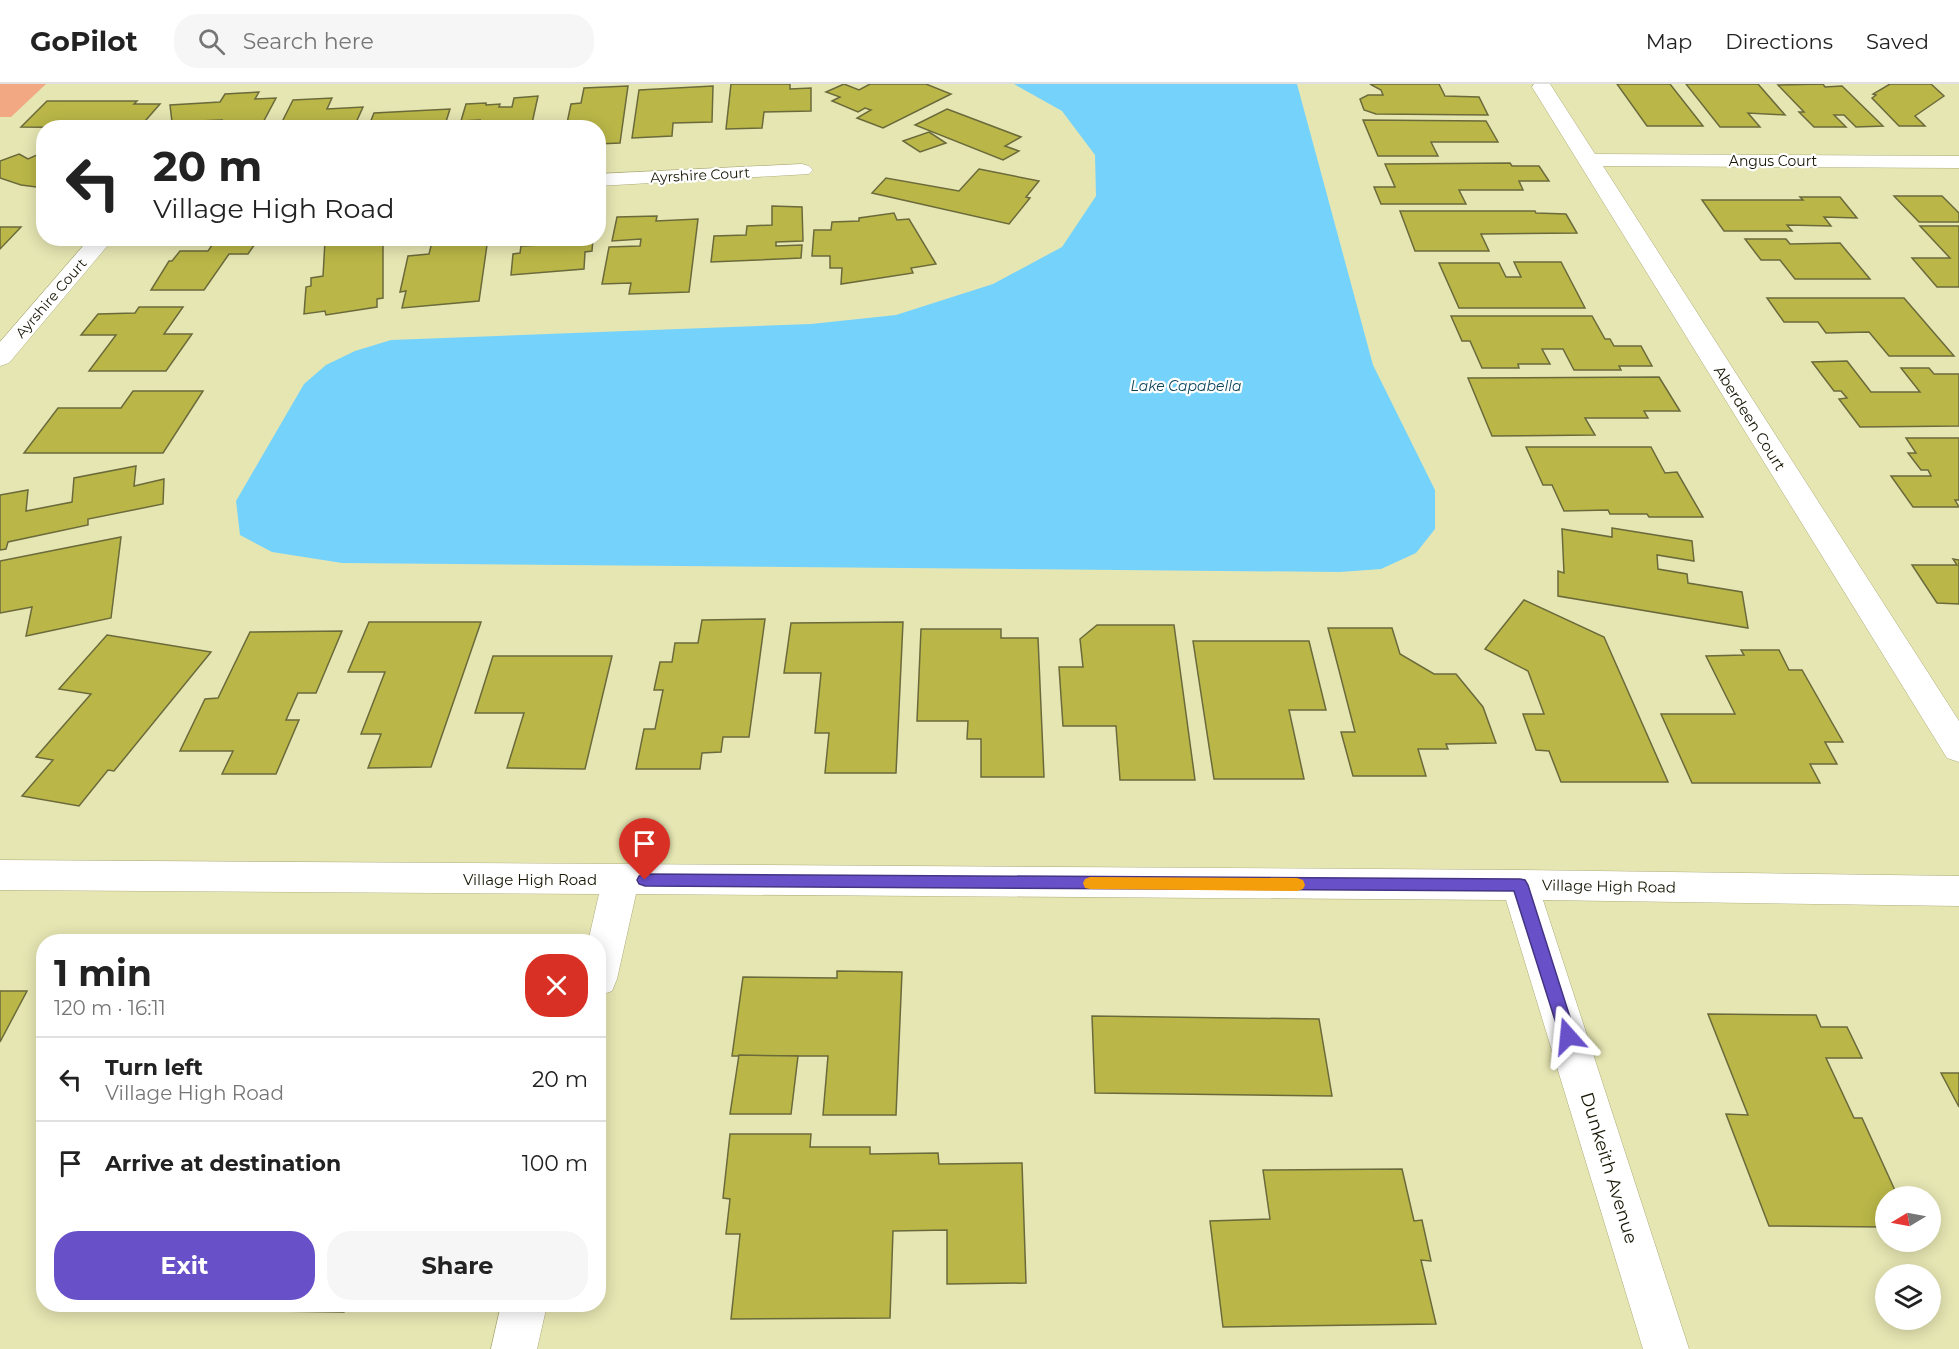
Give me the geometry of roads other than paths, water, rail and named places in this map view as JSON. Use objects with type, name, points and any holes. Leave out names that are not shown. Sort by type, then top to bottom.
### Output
[{"type":"street","name":"Aberdeen Court","points":[[1542,87],[1959,749]]},
{"type":"street","name":"Angus Court","points":[[1588,160],[1959,162]]},
{"type":"street","name":"Ayrshire Court","points":[[606,180],[802,170]]},
{"type":"street","name":"Ayrshire Court","points":[[0,358],[96,246]]},
{"type":"street","name":"Village High Road","points":[[0,875],[1520,885],[1959,891]]},
{"type":"street","points":[[606,945],[621,880]]},
{"type":"street","name":"Dunkeith Avenue","points":[[1520,885],[1666,1349]]},
{"type":"street","points":[[514,1349],[522,1312]]},
{"type":"water","name":"Lake Capabella","points":[[1014,84],[1297,84],[1373,365],[1435,490],[1435,529],[1416,553],[1381,569],[1340,572],[342,563],[272,552],[240,535],[236,501],[304,384],[326,365],[355,351],[391,340],[811,324],[896,315],[993,284],[1062,247],[1096,196],[1095,155],[1062,111]]}]
